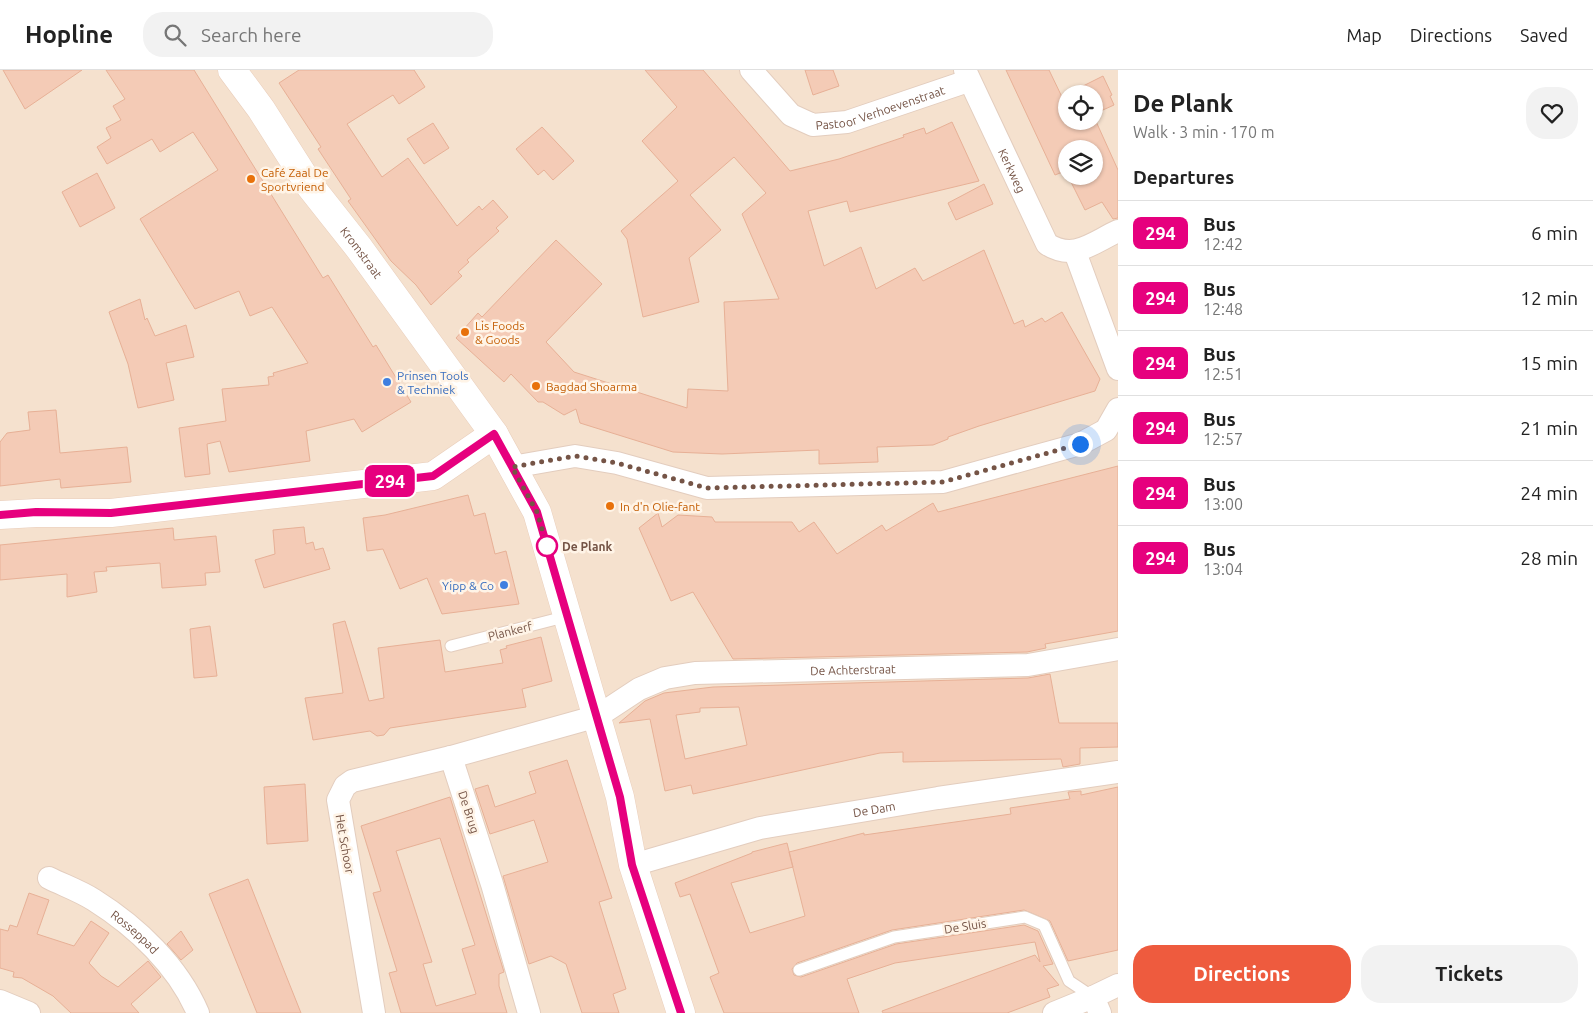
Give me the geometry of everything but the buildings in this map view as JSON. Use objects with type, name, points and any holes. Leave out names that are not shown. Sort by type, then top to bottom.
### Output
[{"type":"street","name":"Kromstraat","points":[[232,70],[261,109],[310,186],[359,248],[494,434]]},
{"type":"street","name":"Pastoor Verhoevenstraat","points":[[751,70],[791,115],[813,125],[847,122],[966,75]]},
{"type":"street","name":"Kerkweg","points":[[966,75],[1046,244],[1059,251],[1075,252]]},
{"type":"street","points":[[1118,231],[1075,252],[1118,369]]},
{"type":"street","points":[[512,467],[575,456],[617,463],[707,488],[943,482],[1080,444],[1106,430],[1118,409]]},
{"type":"street","points":[[0,515],[36,512],[111,513],[433,476],[494,434],[537,512],[598,716],[620,797],[632,865],[681,1013]]},
{"type":"street","name":"De Achterstraat","points":[[598,716],[639,690],[665,678],[695,673],[1028,665],[1118,649]]},
{"type":"street","points":[[452,757],[598,716]]},
{"type":"street","name":"Het Schoor","points":[[374,1013],[338,800],[345,786],[352,781],[452,757]]},
{"type":"street","name":"De Brug","points":[[452,757],[492,884],[529,1013]]},
{"type":"street","name":"De Dam","points":[[632,865],[760,828],[938,798],[1118,772]]},
{"type":"street","name":"Rosseppad","points":[[48,878],[93,899],[130,926],[167,962],[198,1013]]},
{"type":"street","points":[[1054,1013],[1096,1005],[1118,985]]},
{"type":"street","points":[[0,1001],[29,1013]]},
{"type":"lane","name":"Plankerf","points":[[451,646],[568,616]]},
{"type":"lane","name":"De Sluis","points":[[799,970],[894,938],[1025,917],[1044,925],[1069,981],[1096,1005]]},
{"type":"shaded area","points":[[0,70],[1118,70],[1118,1013],[0,1013]]},
{"type":"bus line","name":"294","points":[[0,515],[36,512],[111,513],[433,476],[494,434],[537,512],[598,716],[620,797],[632,865],[681,1013]]},
{"type":"place","name":"Café Zaal De Sportvriend","points":[[251,179]]},
{"type":"place","name":"Lis Foods & Goods","points":[[465,332]]},
{"type":"place","name":"Prinsen Tools & Techniek","points":[[387,382]]},
{"type":"place","name":"Bagdad Shoarma","points":[[536,386]]},
{"type":"place","name":"In d'n Olie-fant","points":[[610,506]]},
{"type":"place","name":"De Plank","points":[[547,546]]},
{"type":"place","name":"Yipp & Co","points":[[504,585]]},
{"type":"route","points":[[547,546],[537,512],[512,467],[575,456],[617,463],[707,488],[943,482],[1080,444]]}]
